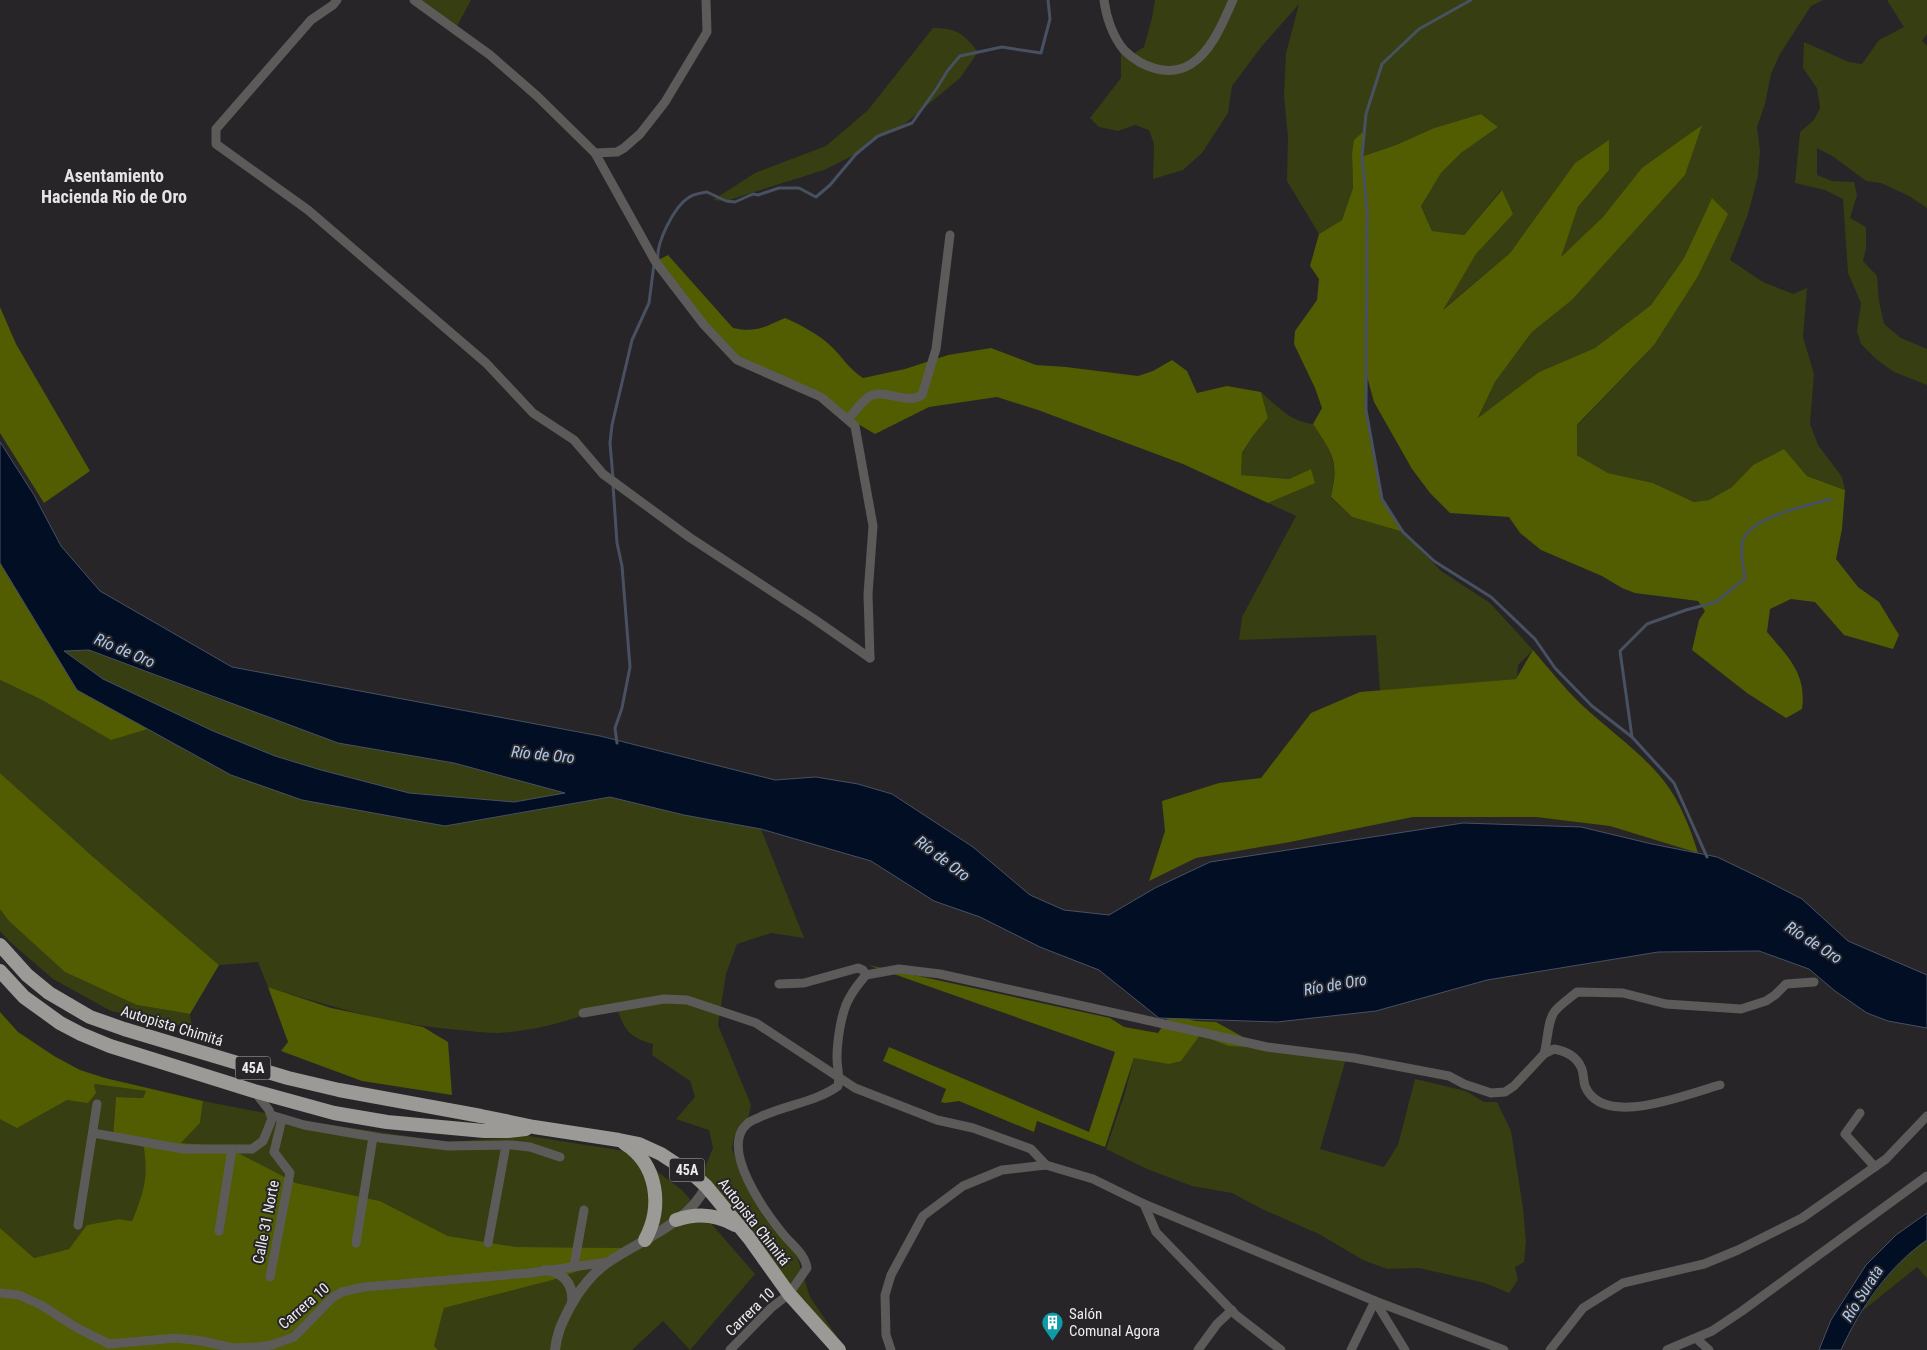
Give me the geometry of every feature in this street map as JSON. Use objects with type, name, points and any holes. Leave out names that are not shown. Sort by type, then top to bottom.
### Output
[{"type":"highway","name":"Autopista Chimitá","points":[[0,945],[27,976],[49,993],[90,1017],[124,1029],[288,1078],[382,1100],[619,1140],[638,1144],[661,1154],[696,1177],[706,1186],[749,1238],[789,1294],[839,1350]]},
{"type":"highway","name":"Autopista Chimitá","points":[[0,971],[24,997],[60,1023],[81,1034],[110,1046],[254,1091],[334,1113],[387,1122],[484,1131],[508,1131],[534,1127]]},
{"type":"highway","points":[[619,1140],[642,1158],[655,1185],[656,1213],[645,1240]]},
{"type":"highway","points":[[676,1220],[694,1215],[713,1216],[736,1226],[749,1238]]},
{"type":"street","points":[[337,0],[333,5],[311,20],[216,129],[216,144],[308,210],[486,363],[533,413],[574,440],[603,474],[689,537],[870,658],[868,594],[873,526],[855,426],[821,397],[737,360],[704,325],[655,261],[595,153],[537,96],[490,55],[414,0]]},
{"type":"street","points":[[595,153],[617,152],[624,148],[640,134],[665,102],[707,32],[706,0]]},
{"type":"street","points":[[1104,0],[1106,13],[1114,33],[1124,49],[1144,65],[1166,70],[1179,70],[1192,64],[1209,47],[1233,0]]},
{"type":"street","points":[[848,419],[868,397],[876,394],[914,399],[922,395],[936,349],[950,235]]},
{"type":"street","points":[[779,984],[804,983],[858,968],[863,970],[866,975]]},
{"type":"street","points":[[840,1077],[837,1059],[839,1036],[849,999],[866,975],[899,969],[940,974],[1267,1047],[1354,1058],[1449,1076],[1464,1084],[1491,1093],[1505,1092],[1514,1086],[1544,1054],[1554,1048],[1567,1051],[1581,1066],[1585,1086],[1595,1099],[1616,1107],[1632,1108],[1651,1105],[1720,1085]]},
{"type":"street","points":[[1544,1054],[1548,1040],[1550,1020],[1556,1010],[1577,992],[1622,993],[1666,1004],[1741,1009],[1766,1001],[1786,984],[1814,982]]},
{"type":"street","points":[[583,1013],[664,999],[688,1000],[756,1023],[854,1088],[937,1120],[973,1128],[1031,1149],[1046,1165]]},
{"type":"street","name":"Carrera 10","points":[[730,1350],[771,1308],[789,1294],[808,1268],[806,1260],[783,1234],[758,1200],[739,1159],[738,1136],[747,1124],[772,1111],[830,1092],[838,1086],[840,1077]]},
{"type":"street","points":[[93,1133],[183,1149],[252,1149],[260,1145],[271,1124],[271,1114],[267,1106],[254,1091]]},
{"type":"street","points":[[78,1225],[97,1104]]},
{"type":"street","points":[[1860,1113],[1845,1134],[1875,1167]]},
{"type":"street","points":[[271,1114],[282,1119],[373,1137],[448,1146],[506,1145],[530,1147],[560,1157]]},
{"type":"street","points":[[1550,1350],[1583,1308],[1623,1283],[1704,1264],[1738,1250],[1802,1218],[1875,1167],[1898,1147],[1927,1116]]},
{"type":"street","name":"Calle 31 Norte","points":[[270,1277],[290,1173],[274,1152],[282,1119]]},
{"type":"street","points":[[356,1243],[373,1137]]},
{"type":"street","points":[[488,1243],[506,1145]]},
{"type":"street","points":[[219,1231],[232,1149]]},
{"type":"street","points":[[891,1350],[886,1335],[885,1294],[891,1275],[923,1216],[963,1186],[1002,1170],[1046,1165],[1093,1180],[1144,1204],[1375,1301],[1504,1350]]},
{"type":"street","points":[[1667,1350],[1697,1339],[1712,1331],[1772,1290],[1927,1176]]},
{"type":"street","points":[[555,1350],[556,1335],[572,1303],[586,1282],[608,1262],[676,1220],[696,1204],[706,1186]]},
{"type":"street","points":[[1144,1204],[1156,1232],[1232,1310],[1281,1350]]},
{"type":"street","points":[[574,1266],[584,1210]]},
{"type":"street","name":"Carrera 10","points":[[0,1293],[19,1295],[41,1304],[109,1347],[176,1338],[202,1341],[233,1348],[272,1345],[294,1337],[325,1303],[342,1292],[364,1287],[545,1270],[608,1262]]},
{"type":"street","points":[[545,1270],[556,1272],[566,1280],[572,1291],[572,1303]]},
{"type":"street","points":[[1351,1350],[1375,1301]]},
{"type":"street","points":[[1375,1301],[1405,1350]]},
{"type":"street","points":[[1198,1350],[1217,1324],[1232,1310]]},
{"type":"street","points":[[1697,1339],[1709,1350]]},
{"type":"green space","points":[[419,0],[471,0],[456,28],[434,9]]},
{"type":"green space","points":[[1155,0],[1823,0],[1811,6],[1780,54],[1771,74],[1765,104],[1757,127],[1760,151],[1758,176],[1748,214],[1730,260],[1763,282],[1793,294],[1807,288],[1803,337],[1814,374],[1810,424],[1818,445],[1842,477],[1845,490],[1807,476],[1784,449],[1753,465],[1732,487],[1709,500],[1694,502],[1653,483],[1608,473],[1577,455],[1577,426],[1654,345],[1712,198],[1684,258],[1651,305],[1595,348],[1539,372],[1478,419],[1495,382],[1532,332],[1572,300],[1685,175],[1701,125],[1560,258],[1578,207],[1609,170],[1575,163],[1510,253],[1441,311],[1476,254],[1512,214],[1501,190],[1464,235],[1432,231],[1421,205],[1441,173],[1461,153],[1498,127],[1481,114],[1434,128],[1396,145],[1362,156],[1364,132],[1352,154],[1353,188],[1342,220],[1319,234],[1287,181],[1288,137],[1284,96],[1286,53],[1299,4],[1262,46],[1232,86],[1228,113],[1202,153],[1183,170],[1153,179],[1154,144],[1149,130],[1135,125],[1118,131],[1099,127],[1090,118],[1121,78],[1121,52],[1133,54],[1144,47]]},
{"type":"green space","points":[[1887,0],[1927,0],[1927,34],[1922,41],[1927,46],[1927,208],[1909,196],[1881,183],[1866,181],[1834,157],[1817,148],[1817,175],[1832,181],[1854,182],[1857,195],[1850,218],[1866,227],[1866,249],[1863,261],[1877,276],[1879,301],[1884,324],[1901,338],[1927,349],[1927,385],[1894,372],[1876,359],[1861,344],[1857,331],[1861,303],[1848,273],[1843,199],[1825,190],[1795,183],[1800,132],[1814,120],[1820,108],[1817,88],[1803,68],[1804,42],[1849,62],[1862,64],[1879,40],[1904,27]]},
{"type":"green space","points":[[933,28],[948,29],[959,33],[978,52],[960,78],[901,127],[878,136],[856,154],[824,170],[726,201],[713,200],[755,173],[826,146],[868,110]]},
{"type":"green space","points":[[1481,114],[1498,127],[1461,153],[1441,173],[1421,206],[1432,231],[1464,235],[1502,190],[1513,214],[1476,254],[1443,310],[1510,253],[1575,163],[1609,140],[1609,170],[1578,207],[1561,257],[1603,217],[1642,168],[1702,125],[1685,175],[1572,300],[1532,332],[1495,382],[1478,418],[1539,372],[1595,348],[1651,305],[1684,258],[1712,198],[1728,214],[1698,276],[1654,345],[1577,425],[1577,455],[1608,473],[1653,483],[1694,502],[1709,500],[1732,487],[1753,465],[1784,449],[1807,476],[1845,490],[1842,529],[1836,559],[1858,587],[1879,602],[1899,635],[1893,649],[1844,635],[1815,602],[1791,599],[1770,609],[1767,632],[1789,658],[1802,686],[1802,709],[1786,718],[1747,693],[1692,650],[1699,620],[1705,611],[1698,601],[1635,593],[1622,588],[1602,576],[1541,550],[1520,533],[1509,517],[1450,513],[1430,493],[1412,469],[1374,402],[1366,373],[1366,410],[1382,499],[1403,532],[1352,517],[1331,497],[1334,466],[1330,451],[1313,424],[1322,408],[1315,388],[1294,344],[1295,331],[1317,300],[1319,279],[1310,266],[1319,234],[1342,220],[1353,188],[1352,154],[1354,140],[1364,131],[1363,156],[1396,145],[1434,128]]},
{"type":"green space","points":[[668,255],[733,328],[754,329],[785,318],[821,338],[863,378],[905,369],[948,355],[991,348],[1036,365],[1138,376],[1153,371],[1172,360],[1187,371],[1197,393],[1227,386],[1261,392],[1268,418],[1242,453],[1241,475],[1289,479],[1311,469],[1315,483],[1268,503],[1183,464],[1038,410],[997,397],[929,407],[875,434],[858,424],[822,397],[740,358],[707,323],[658,260]]},
{"type":"green space","points":[[0,307],[16,344],[90,471],[44,503],[0,433]]},
{"type":"green space","points":[[1261,392],[1291,417],[1313,424],[1329,451],[1334,466],[1331,498],[1352,517],[1403,532],[1441,571],[1490,603],[1533,650],[1518,665],[1517,679],[1380,691],[1376,635],[1239,640],[1242,617],[1296,516],[1268,503],[1294,492],[1311,469],[1289,479],[1240,475],[1242,454],[1253,436],[1268,418]]},
{"type":"green space","points":[[0,563],[77,690],[148,729],[111,740],[42,700],[0,680]]},
{"type":"green space","points":[[89,650],[229,703],[566,793],[514,802],[408,793],[321,770],[275,756],[213,731],[103,679],[64,651]]},
{"type":"green space","points":[[1533,650],[1576,699],[1635,751],[1664,781],[1675,797],[1684,816],[1698,853],[1610,826],[1536,817],[1413,817],[1290,842],[1196,858],[1149,881],[1165,831],[1162,801],[1219,783],[1261,778],[1311,713],[1360,692],[1516,679]]},
{"type":"green space","points":[[0,680],[42,700],[111,739],[148,729],[231,775],[445,826],[610,797],[684,815],[761,829],[804,938],[771,933],[737,944],[726,974],[718,1025],[751,1105],[748,1120],[734,1136],[732,1149],[737,1162],[784,1230],[796,1253],[810,1297],[846,1350],[791,1293],[702,1175],[713,1148],[709,1130],[676,1119],[695,1097],[690,1081],[652,1055],[653,1044],[637,1038],[627,1030],[615,1004],[573,1019],[513,1032],[498,1033],[435,1028],[339,1008],[268,987],[258,962],[219,965],[91,855],[0,773]]},
{"type":"green space","points":[[0,773],[91,855],[219,965],[190,1014],[137,1005],[65,972],[8,920],[0,909]]},
{"type":"green space","points":[[0,909],[8,920],[137,1005],[190,1014],[192,1028],[111,1011],[53,979],[0,931]]},
{"type":"green space","points":[[868,965],[1110,1018],[1124,1027],[1158,1033],[1171,1013],[1195,1021],[1216,1022],[1263,1048],[1229,1046],[1200,1035],[1181,1061],[1169,1064],[1134,1058],[1105,1147],[1037,1121],[1034,1132],[959,1101],[941,1102],[946,1089],[883,1061],[889,1047],[1089,1132],[1115,1052]]},
{"type":"green space","points":[[268,987],[331,1008],[423,1027],[448,1042],[452,1095],[362,1081],[281,1051],[288,1042]]},
{"type":"green space","points":[[0,1012],[18,1032],[54,1056],[80,1070],[105,1078],[203,1101],[200,1123],[181,1143],[225,1146],[296,1183],[380,1201],[448,1236],[517,1247],[642,1248],[553,1280],[444,1308],[434,1346],[438,1350],[0,1350],[0,1228],[34,1258],[69,1249],[87,1225],[119,1219],[132,1221],[145,1180],[144,1150],[142,1137],[113,1137],[116,1097],[143,1098],[146,1091],[95,1084],[96,1093],[88,1103],[67,1100],[17,1128],[0,1119]]},
{"type":"green space","points":[[1200,1035],[1346,1059],[1320,1149],[1384,1167],[1398,1145],[1415,1079],[1466,1091],[1484,1102],[1497,1102],[1511,1131],[1526,1241],[1524,1262],[1515,1267],[1518,1280],[1509,1293],[1485,1283],[1419,1268],[1387,1269],[1363,1260],[1319,1234],[1264,1210],[1232,1193],[1192,1186],[1147,1169],[1106,1149],[1125,1093],[1134,1058]]},
{"type":"green space","points":[[93,1083],[146,1091],[143,1098],[116,1097],[113,1137],[143,1137],[146,1170],[140,1199],[132,1221],[119,1219],[88,1225],[69,1249],[34,1258],[0,1228],[0,1100]]},
{"type":"green space","points":[[203,1101],[312,1122],[447,1142],[529,1136],[631,1152],[682,1190],[755,1274],[690,1350],[663,1321],[632,1350],[438,1350],[434,1346],[444,1308],[553,1280],[640,1248],[517,1247],[448,1236],[380,1201],[296,1183],[225,1146],[181,1143],[200,1123]]},
{"type":"green space","points":[[1927,1240],[1927,1278],[1917,1267],[1861,1312],[1899,1264]]},
{"type":"water","name":"Río de Oro","points":[[0,442],[34,495],[61,546],[100,591],[232,667],[600,736],[775,780],[816,777],[858,784],[892,794],[973,847],[1030,895],[1064,910],[1109,915],[1155,888],[1210,862],[1463,823],[1581,827],[1717,857],[1802,899],[1848,941],[1927,975],[1927,1028],[1888,1021],[1867,1013],[1835,991],[1809,969],[1759,951],[1658,952],[1487,980],[1376,1011],[1277,1022],[1159,1018],[1099,970],[1040,947],[980,917],[934,901],[871,861],[761,829],[684,815],[610,797],[445,826],[302,800],[231,775],[77,690],[0,563]],"holes":[[[89,650],[338,743],[454,763],[565,793],[514,802],[409,793],[321,770],[275,756],[213,731],[103,679],[64,651]]]},
{"type":"water","name":"Río Surata","points":[[1927,1213],[1927,1240],[1900,1262],[1877,1289],[1857,1319],[1841,1350],[1819,1350],[1831,1320],[1866,1265],[1896,1235]]},
{"type":"waterway","points":[[658,259],[660,244],[667,226],[677,209],[690,197],[707,192],[726,201],[735,202],[753,194],[758,195],[779,188],[799,188],[816,197],[830,185],[856,154],[878,136],[912,123],[948,70],[960,56],[1002,47],[1041,53],[1050,19],[1048,0]]},
{"type":"waterway","points":[[1471,0],[1419,29],[1382,64],[1366,114],[1362,156],[1367,212],[1366,410],[1382,499],[1403,532],[1434,561],[1491,597],[1535,639],[1555,668],[1592,706],[1632,737],[1674,783],[1707,857]]},
{"type":"waterway","points":[[613,478],[610,443],[612,425],[632,340],[649,303],[654,264]]},
{"type":"waterway","points":[[613,485],[630,667],[622,708],[615,728],[617,743]]},
{"type":"waterway","points":[[1632,737],[1620,651],[1647,624],[1716,602],[1745,578],[1742,544],[1748,532],[1757,525],[1781,513],[1831,499]]},
{"type":"place","name":"Salón Comunal Agora","points":[[1053,1342]]},
{"type":"district","name":"Asentamiento Hacienda Rio de Oro","points":[[114,186]]}]
